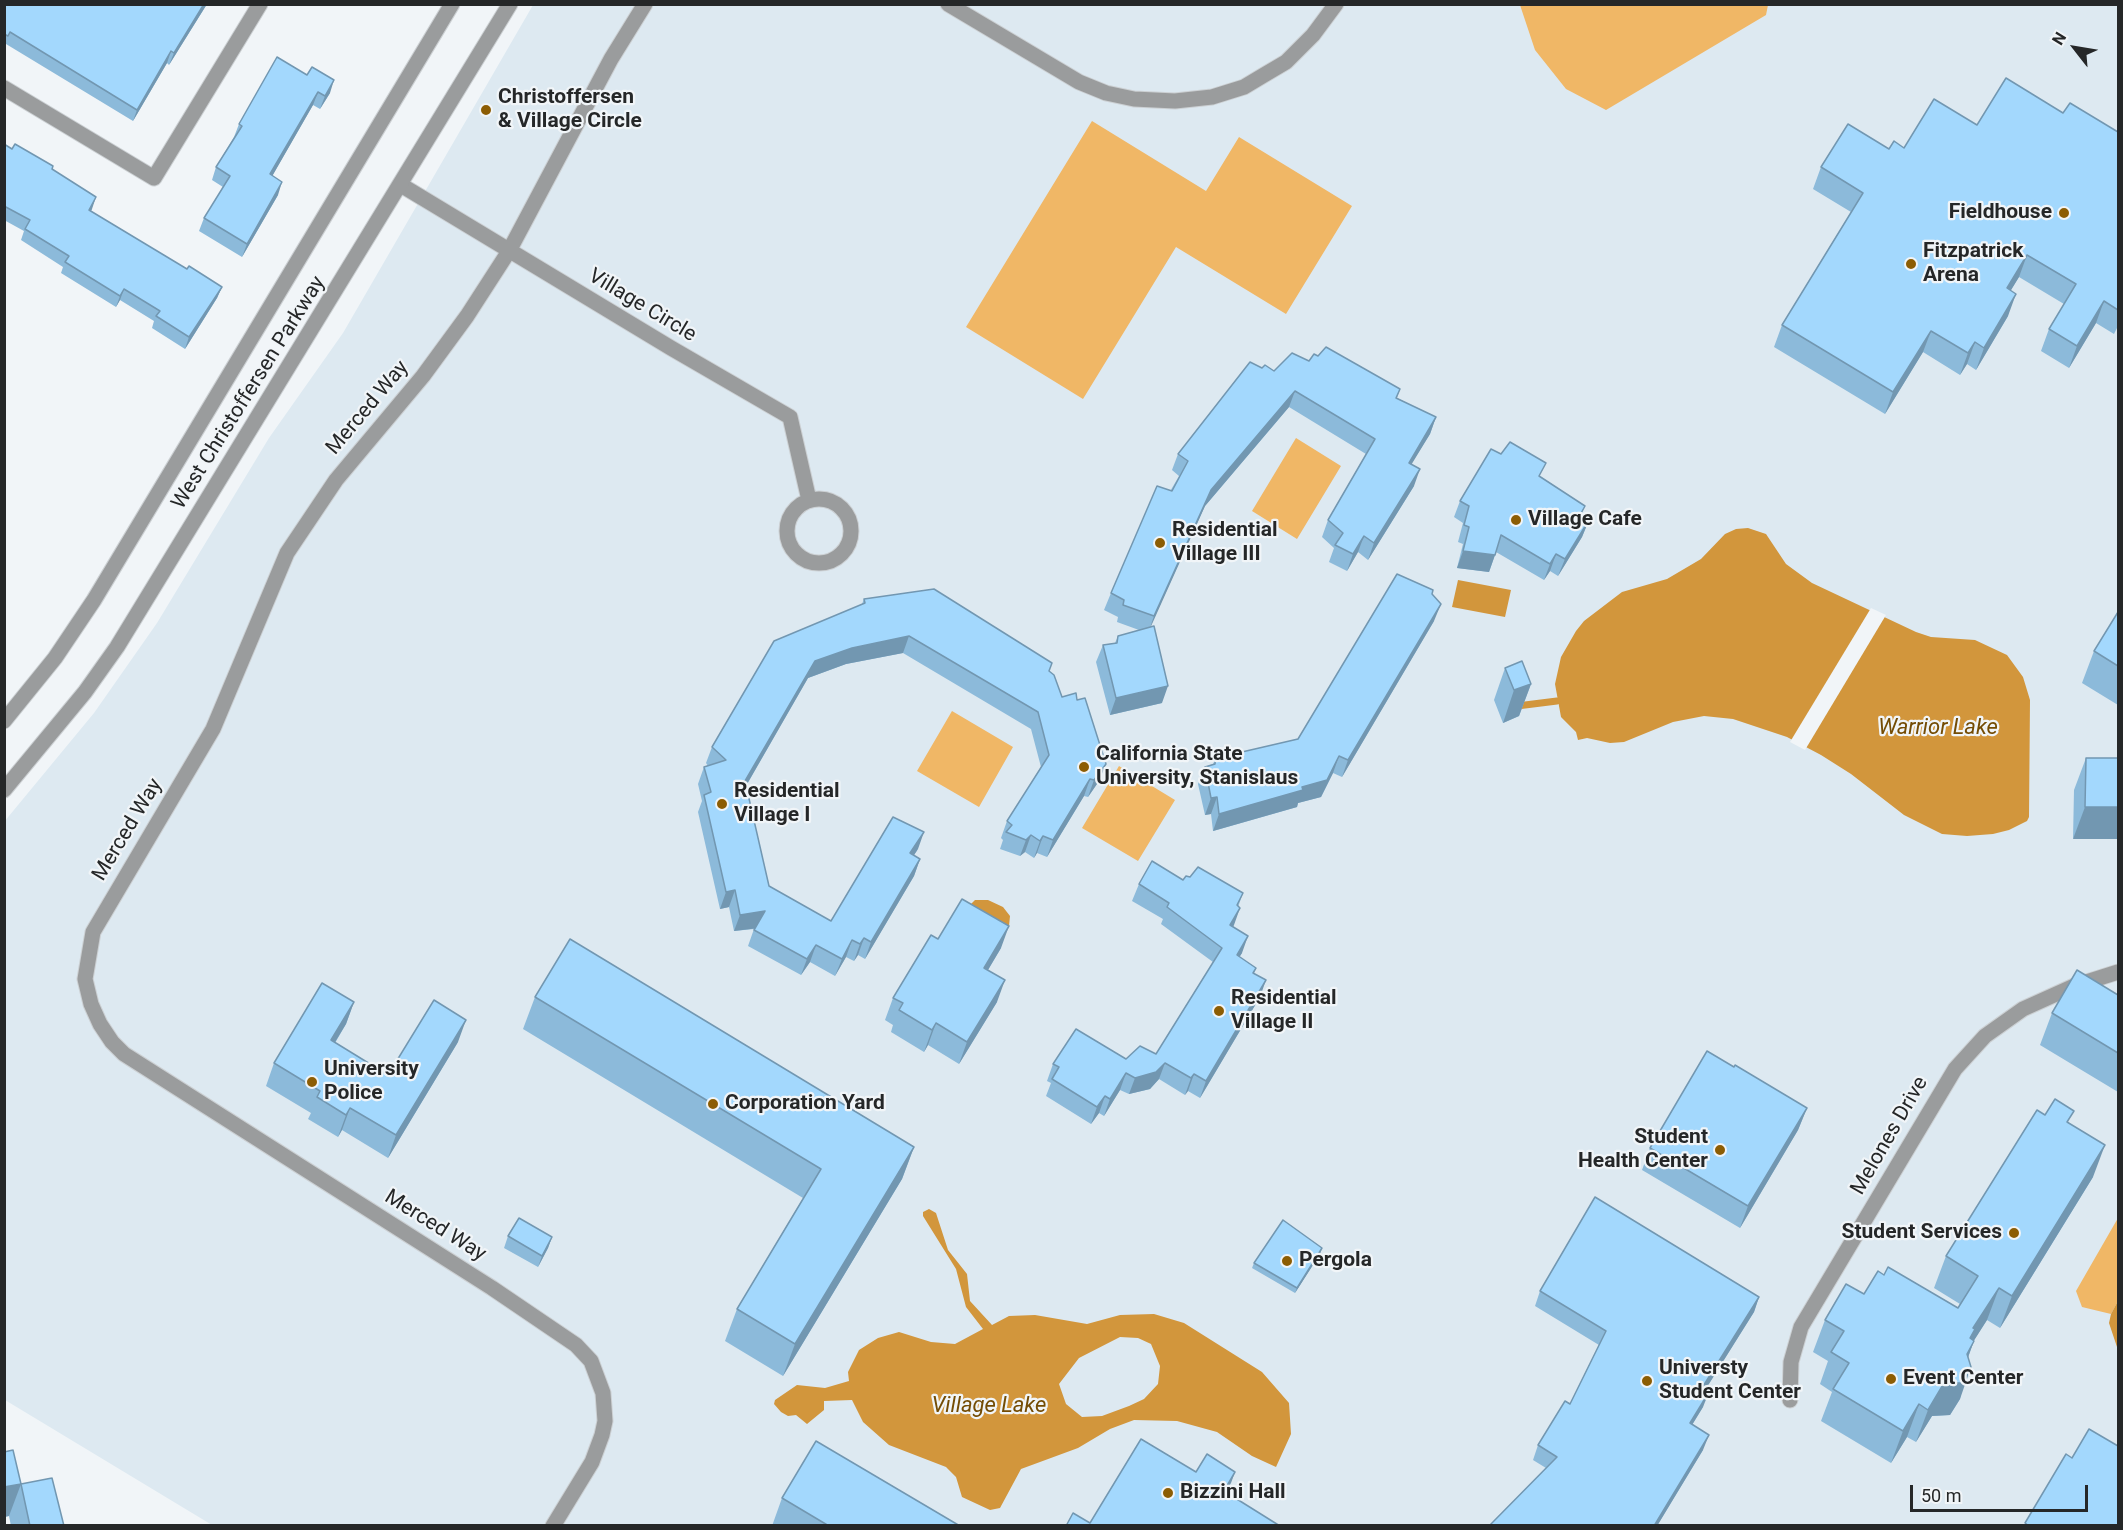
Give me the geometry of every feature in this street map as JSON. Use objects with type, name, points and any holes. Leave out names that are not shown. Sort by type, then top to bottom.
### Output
[{"type":"street","points":[[4,88],[154,178],[260,4]]},
{"type":"street","name":"West Christoffersen Parkway","points":[[4,721],[55,658],[94,600],[452,4]]},
{"type":"street","name":"West Christoffersen Parkway","points":[[4,790],[85,692],[117,647],[510,4]]},
{"type":"street","name":"Merced Way","points":[[553,1526],[592,1462],[602,1435],[605,1421],[603,1393],[591,1361],[576,1345],[492,1288],[124,1054],[111,1042],[100,1024],[85,979],[93,932],[213,729],[286,554],[336,480],[435,359],[509,251],[611,58],[645,4]]},
{"type":"street","points":[[948,4],[1078,82],[1106,93],[1134,99],[1175,101],[1212,97],[1244,87],[1286,62],[1313,35],[1336,4]]},
{"type":"street","name":"Village Circle","points":[[401,185],[790,417],[809,500]]},
{"type":"street","points":[[819,498],[838,505],[850,522],[851,532],[843,552],[826,562],[804,560],[789,544],[787,523],[799,505],[809,500],[819,498]]},
{"type":"street","name":"Melones Drive","points":[[1790,1400],[1791,1362],[1801,1327],[1955,1069],[1985,1036],[2023,1009],[2074,986],[2118,972]]},
{"type":"shaded area","points":[[1520,4],[1768,5],[1766,15],[1606,110],[1566,89],[1535,50]]},
{"type":"shaded area","name":"California State University, Stanislaus","points":[[533,5],[2118,5],[2118,1525],[212,1525],[5,1400],[4,822],[94,713],[157,623],[269,438],[343,333]]},
{"type":"shaded area","points":[[1092,121],[1206,191],[1239,137],[1352,206],[1286,314],[1176,247],[1083,399],[966,327]]},
{"type":"shaded area","points":[[1296,438],[1341,466],[1297,539],[1252,511]]},
{"type":"shaded area","points":[[952,711],[1013,747],[979,807],[917,771]]},
{"type":"shaded area","points":[[1119,766],[1175,800],[1138,861],[1082,828]]},
{"type":"shaded area","points":[[2118,1218],[2118,1301],[2111,1314],[2082,1307],[2076,1291]]},
{"type":"water","name":"Warrior Lake","points":[[1748,528],[1766,534],[1786,564],[1812,583],[1916,632],[1931,637],[1975,640],[2007,655],[2023,677],[2030,700],[2029,817],[2027,821],[2009,830],[1993,834],[1967,836],[1942,834],[1904,815],[1851,774],[1821,755],[1787,737],[1733,719],[1704,716],[1673,722],[1624,742],[1610,743],[1587,738],[1578,740],[1576,732],[1561,717],[1555,684],[1561,657],[1584,621],[1622,592],[1667,579],[1701,559],[1725,534],[1736,529]]},
{"type":"water","points":[[1458,580],[1511,590],[1505,617],[1452,607]]},
{"type":"water","points":[[975,900],[988,900],[1003,907],[1010,916],[1009,926],[1007,928],[971,904]]},
{"type":"water","name":"Village Lake","points":[[929,1209],[936,1213],[948,1250],[967,1274],[970,1301],[992,1325],[1009,1316],[1035,1315],[1087,1324],[1120,1315],[1154,1314],[1184,1323],[1262,1372],[1289,1403],[1291,1434],[1276,1467],[1252,1456],[1217,1432],[1177,1421],[1134,1420],[1110,1429],[1078,1448],[1021,1469],[1000,1508],[990,1510],[962,1497],[956,1477],[946,1467],[889,1445],[863,1422],[852,1400],[824,1401],[824,1410],[807,1424],[796,1415],[788,1416],[781,1412],[774,1404],[775,1400],[797,1385],[825,1388],[849,1381],[848,1372],[859,1350],[878,1338],[899,1332],[931,1342],[955,1344],[983,1329],[966,1307],[956,1269],[923,1216],[923,1212]],"holes":[[[1120,1337],[1138,1338],[1151,1344],[1160,1366],[1158,1384],[1144,1399],[1102,1416],[1082,1417],[1066,1404],[1059,1384],[1079,1358]]]},
{"type":"water","points":[[2118,1301],[2118,1350],[2109,1323]]},
{"type":"pier","points":[[1871,608],[1886,615],[1805,750],[1790,742]]},
{"type":"building","points":[[4,4],[204,4],[174,53],[171,51],[137,110],[10,32],[8,36],[4,34]]},
{"type":"building","points":[[277,57],[307,75],[312,67],[334,80],[325,96],[318,92],[270,174],[282,182],[247,244],[204,218],[230,176],[216,167],[242,126],[239,124]]},
{"type":"building","name":"Fitzpatrick Arena","points":[[2006,78],[2063,113],[2070,103],[2118,132],[2118,310],[2104,301],[2077,346],[2049,329],[2076,284],[2027,255],[2007,288],[2016,294],[1984,348],[1975,342],[1968,353],[1931,331],[1893,392],[1782,325],[1863,193],[1821,167],[1848,124],[1889,149],[1894,141],[1904,148],[1934,99],[1977,125]]},
{"type":"building","points":[[4,144],[12,149],[15,144],[53,166],[52,169],[96,197],[89,210],[187,269],[189,266],[222,287],[189,337],[156,316],[160,311],[124,289],[120,296],[65,262],[69,256],[25,229],[30,220],[4,206]]},
{"type":"building","name":"Residential Village III","points":[[1326,347],[1400,389],[1396,398],[1436,417],[1409,463],[1420,469],[1374,543],[1364,536],[1353,554],[1335,545],[1343,533],[1328,520],[1375,439],[1295,391],[1211,490],[1154,616],[1123,605],[1124,600],[1111,593],[1157,486],[1172,491],[1188,461],[1178,454],[1250,362],[1262,368],[1265,365],[1274,371],[1292,353],[1309,361],[1314,354],[1318,356]]},
{"type":"building","name":"Village Cafe","points":[[1510,442],[1546,463],[1539,476],[1585,506],[1580,515],[1589,520],[1565,559],[1556,554],[1550,564],[1501,535],[1495,555],[1463,551],[1469,527],[1464,525],[1469,506],[1460,501],[1491,449],[1501,454]]},
{"type":"building","points":[[1397,574],[1433,590],[1432,594],[1441,604],[1348,760],[1339,756],[1327,780],[1302,787],[1303,790],[1219,814],[1217,797],[1211,798],[1205,767],[1215,764],[1216,758],[1298,739]]},
{"type":"building","points":[[934,589],[1052,663],[1049,671],[1054,675],[1062,697],[1076,693],[1077,700],[1085,698],[1106,764],[1094,780],[1090,779],[1053,840],[1043,836],[1040,841],[1031,835],[1026,840],[1006,832],[1012,825],[1007,821],[1049,755],[1038,712],[909,636],[852,648],[815,661],[745,781],[769,886],[831,921],[893,817],[924,832],[910,853],[920,859],[871,942],[864,938],[860,944],[852,940],[842,959],[816,945],[807,959],[754,930],[765,911],[740,915],[735,890],[726,892],[704,795],[711,792],[704,767],[726,760],[712,747],[774,641],[865,603],[864,599]]},
{"type":"building","points":[[2118,612],[2118,666],[2094,651]]},
{"type":"building","points":[[1154,626],[1168,686],[1116,698],[1103,645],[1117,643],[1118,636]]},
{"type":"building","points":[[1522,661],[1531,684],[1514,690],[1505,668]]},
{"type":"building","points":[[2086,758],[2118,758],[2118,807],[2085,807]]},
{"type":"building","name":"Residential Village II","points":[[1152,861],[1183,880],[1186,876],[1190,877],[1198,867],[1243,893],[1237,905],[1240,908],[1230,925],[1248,936],[1237,955],[1256,968],[1253,973],[1266,980],[1206,1081],[1194,1074],[1191,1078],[1165,1063],[1156,1072],[1135,1078],[1126,1073],[1110,1099],[1105,1096],[1097,1107],[1052,1079],[1059,1067],[1053,1064],[1076,1029],[1126,1059],[1140,1046],[1156,1054],[1222,948],[1167,907],[1169,903],[1139,884]]},
{"type":"building","points":[[962,899],[1009,926],[984,968],[1005,980],[967,1042],[936,1023],[932,1030],[899,1010],[903,1003],[893,998],[931,935],[938,939]]},
{"type":"building","name":"Corporation Yard","points":[[570,939],[914,1147],[795,1344],[737,1309],[821,1169],[535,997]]},
{"type":"building","points":[[2077,970],[2118,995],[2118,1053],[2052,1013]]},
{"type":"building","name":"University Police","points":[[322,983],[354,1002],[331,1040],[388,1075],[434,1000],[466,1020],[396,1135],[350,1108],[346,1115],[317,1097],[320,1091],[274,1063]]},
{"type":"building","name":"Student Health Center","points":[[1707,1051],[1807,1108],[1748,1206],[1650,1148]]},
{"type":"building","points":[[2055,1099],[2074,1111],[2067,1122],[2105,1145],[2012,1296],[1999,1288],[1973,1328],[1975,1329],[1970,1338],[1974,1341],[1967,1354],[1971,1367],[1962,1383],[1944,1383],[1928,1410],[1919,1404],[1903,1431],[1833,1389],[1849,1363],[1831,1352],[1844,1331],[1825,1320],[1846,1284],[1864,1294],[1878,1271],[1884,1275],[1888,1267],[1958,1308],[1978,1276],[1946,1256],[2037,1110],[2045,1115]]},
{"type":"building","name":"Universty Student Center","points":[[1595,1197],[1759,1297],[1702,1388],[1709,1392],[1690,1423],[1709,1435],[1654,1526],[1489,1526],[1557,1457],[1538,1445],[1565,1401],[1570,1404],[1606,1331],[1540,1291]]},
{"type":"building","points":[[519,1218],[552,1237],[542,1256],[508,1236]]},
{"type":"building","name":"Pergola","points":[[1283,1220],[1322,1248],[1297,1288],[1254,1263]]},
{"type":"building","points":[[2089,1429],[2118,1446],[2118,1526],[2029,1526],[2025,1523],[2066,1454],[2072,1458]]},
{"type":"building","name":"Bizzini Hall","points":[[1141,1439],[1196,1472],[1207,1454],[1235,1472],[1224,1491],[1280,1526],[1066,1526],[1073,1513],[1090,1523]]},
{"type":"building","points":[[816,1441],[960,1526],[829,1526],[782,1498]]},
{"type":"building","points":[[13,1450],[21,1484],[4,1487],[4,1452]]},
{"type":"building","points":[[52,1478],[64,1526],[30,1526],[21,1484]]},
{"type":"waterway","points":[[1517,706],[1557,701]]},
{"type":"place","name":"Christoffersen & Village Circle","points":[[486,110]]},
{"type":"place","name":"Fieldhouse","points":[[2064,213]]},
{"type":"place","name":"Fitzpatrick Arena","points":[[1911,264]]},
{"type":"place","name":"Village Cafe","points":[[1516,520]]},
{"type":"place","name":"Residential Village III","points":[[1160,543]]},
{"type":"place","name":"California State University, Stanislaus","points":[[1084,767]]},
{"type":"place","name":"Residential Village I","points":[[722,804]]},
{"type":"place","name":"Residential Village II","points":[[1219,1011]]},
{"type":"place","name":"University Police","points":[[312,1082]]},
{"type":"place","name":"Corporation Yard","points":[[713,1104]]},
{"type":"place","name":"Student Health Center","points":[[1720,1150]]},
{"type":"place","name":"Student Services","points":[[2014,1233]]},
{"type":"place","name":"Pergola","points":[[1287,1261]]},
{"type":"place","name":"Event Center","points":[[1891,1379]]},
{"type":"place","name":"Universty Student Center","points":[[1647,1381]]},
{"type":"place","name":"Bizzini Hall","points":[[1168,1493]]}]
